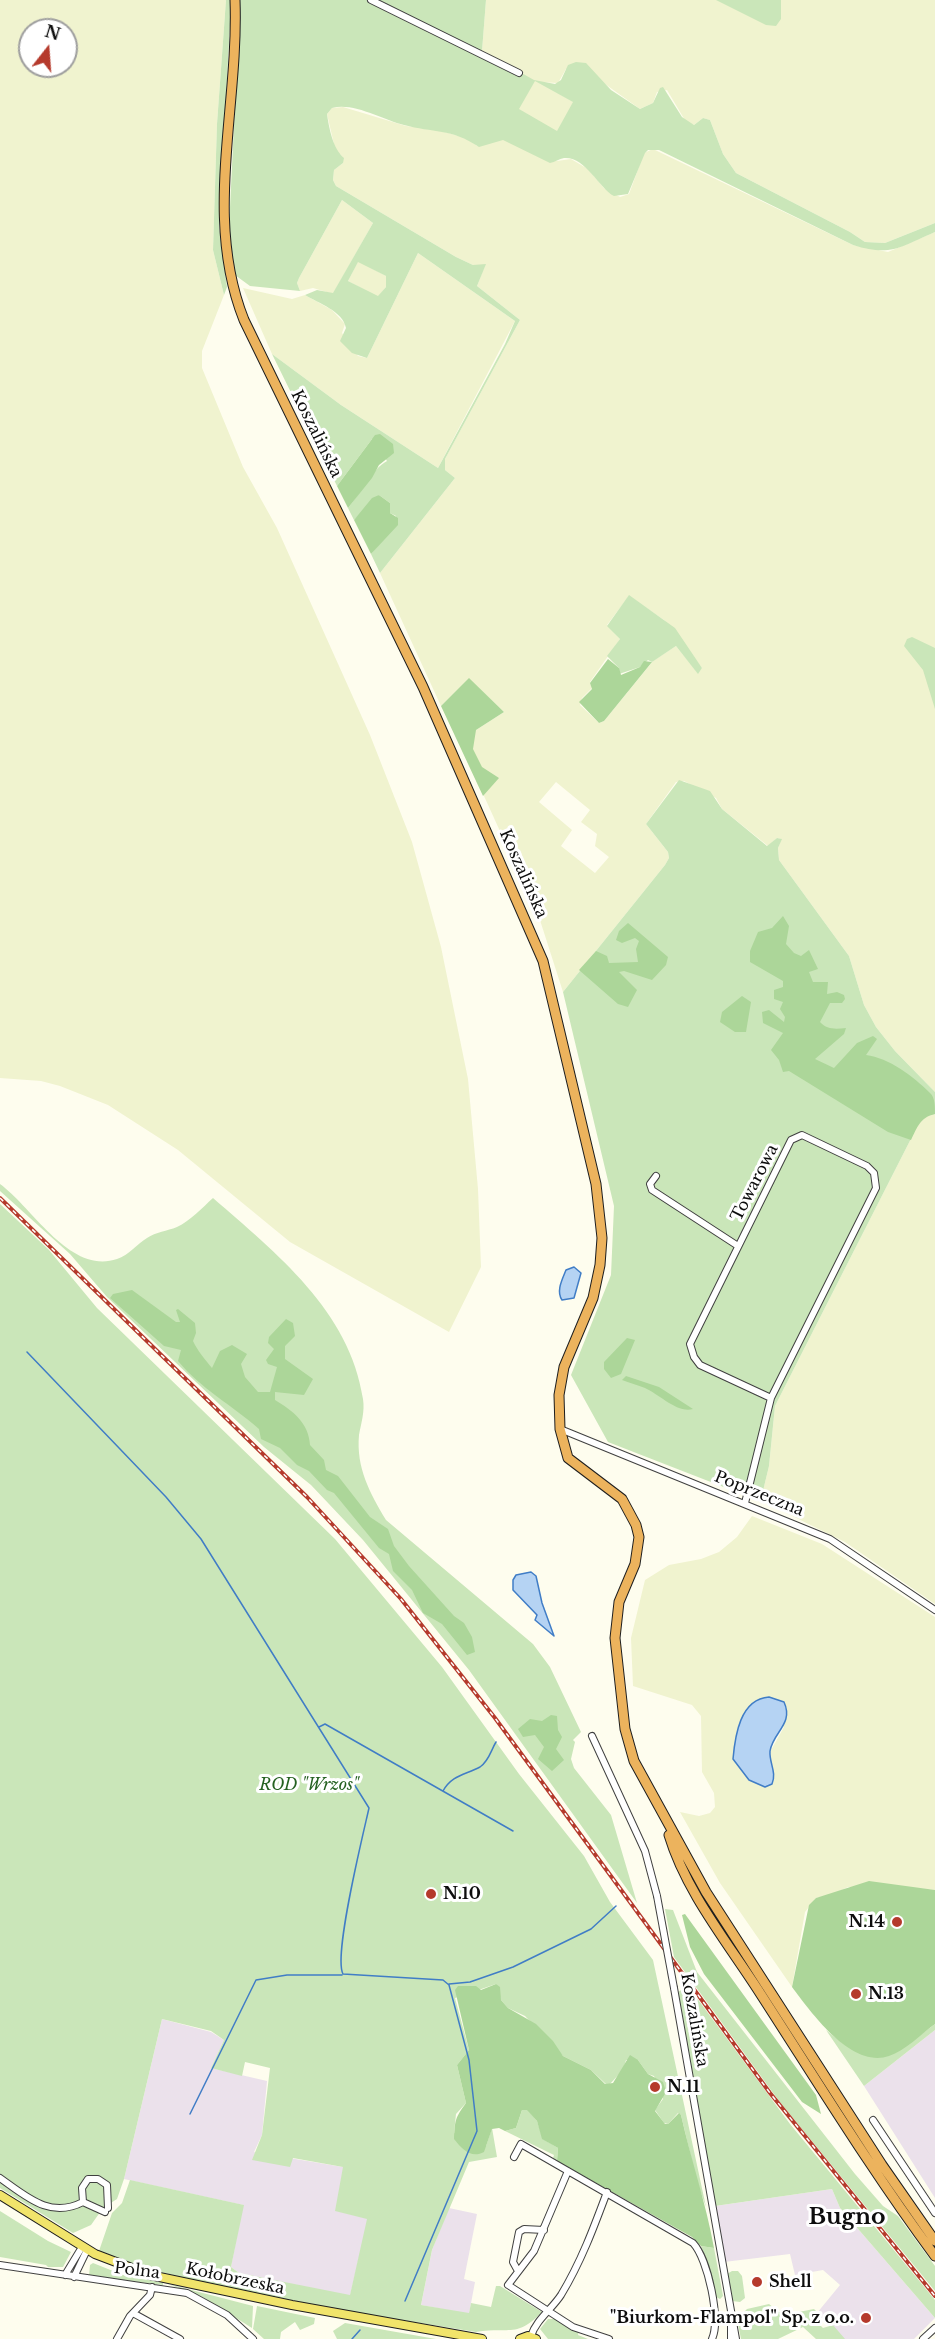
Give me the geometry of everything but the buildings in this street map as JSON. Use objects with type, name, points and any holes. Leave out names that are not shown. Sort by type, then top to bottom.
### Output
[{"type":"highway","name":"Koszalińska","points":[[236,0],[224,243],[228,274],[236,301],[423,687],[543,961],[596,1184],[602,1238],[599,1276],[594,1298],[563,1374],[559,1395],[560,1429],[568,1458],[621,1499],[636,1525],[639,1536],[635,1564],[624,1587],[616,1620],[620,1695],[625,1729],[634,1761],[665,1820]]},
{"type":"highway","points":[[665,1820],[678,1864],[844,2124],[935,2256]]},
{"type":"highway","points":[[665,1820],[706,1892],[811,2056],[935,2241]]},
{"type":"main road","name":"Kołobrzeska","points":[[0,2195],[84,2248],[127,2267],[182,2282],[292,2305],[482,2339]]},
{"type":"main road","points":[[520,2339],[534,2338]]},
{"type":"street","points":[[371,0],[519,73]]},
{"type":"street","name":"Towarowa","points":[[798,1135],[806,1136],[867,1166],[876,1178],[873,1196],[771,1398],[700,1365],[691,1352],[693,1335],[738,1246],[791,1140],[798,1135]]},
{"type":"street","name":"Towarowa","points":[[656,1176],[650,1184],[652,1190],[738,1246]]},
{"type":"street","points":[[745,1503],[771,1398]]},
{"type":"street","name":"Poprzeczna","points":[[560,1429],[838,1543],[935,1610]]},
{"type":"street","name":"Koszalińska","points":[[592,1736],[645,1851],[657,1896],[736,2339]]},
{"type":"street","points":[[873,2120],[935,2213]]},
{"type":"street","points":[[514,2157],[521,2144],[693,2243],[705,2262],[716,2326],[712,2339]]},
{"type":"street","points":[[568,2171],[534,2251],[508,2286],[547,2313],[573,2327],[609,2339]]},
{"type":"street","points":[[0,2178],[45,2207],[68,2209],[83,2202],[106,2210],[107,2185],[95,2178],[88,2179],[83,2186],[83,2202]]},
{"type":"street","points":[[534,2338],[535,2327],[560,2295],[582,2257],[607,2192]]},
{"type":"street","points":[[518,2271],[513,2262],[519,2232],[524,2229],[544,2230]]},
{"type":"street","points":[[65,2275],[84,2248]]},
{"type":"street","points":[[74,2277],[84,2248]]},
{"type":"street","name":"Polna","points":[[0,2265],[152,2287],[196,2296],[227,2315],[253,2339]]},
{"type":"street","points":[[117,2339],[133,2313],[149,2297],[152,2287]]},
{"type":"street","points":[[712,2301],[728,2302]]},
{"type":"street","points":[[133,2313],[180,2339]]},
{"type":"street","name":"Koszalińska","points":[[731,2320],[731,2339]]},
{"type":"street","points":[[923,2339],[935,2328]]},
{"type":"shaded area","points":[[162,2019],[211,2032],[224,2040],[211,2068],[267,2081],[262,2135],[254,2152],[343,2167],[368,2219],[350,2296],[239,2273],[231,2267],[243,2205],[124,2179]]},
{"type":"shaded area","points":[[935,2030],[935,2198],[864,2086]]},
{"type":"shaded area","points":[[832,2189],[840,2208],[935,2318],[914,2339],[842,2339],[817,2313],[840,2285],[823,2270],[795,2275],[790,2254],[724,2262],[715,2206]]},
{"type":"shaded area","points":[[449,2208],[477,2214],[464,2279],[475,2282],[469,2314],[421,2305],[432,2250]]},
{"type":"green space","points":[[0,0],[226,0],[217,124],[213,250],[224,295],[202,351],[202,368],[243,467],[277,528],[370,735],[412,842],[441,947],[468,1079],[478,1189],[481,1267],[449,1332],[290,1242],[178,1150],[108,1105],[41,1081],[0,1078]]},
{"type":"green space","points":[[226,0],[231,0],[231,6],[219,226],[227,287],[224,295],[213,250],[217,124]]},
{"type":"green space","points":[[240,0],[486,0],[482,51],[534,80],[555,84],[561,80],[568,65],[576,62],[586,63],[611,90],[640,109],[653,103],[660,88],[663,87],[682,117],[694,125],[703,118],[710,120],[723,154],[736,173],[865,242],[885,243],[935,223],[935,232],[904,246],[886,250],[866,249],[853,245],[659,150],[648,150],[645,153],[628,194],[614,196],[585,167],[572,159],[564,158],[550,163],[503,140],[479,147],[451,134],[404,125],[359,109],[332,108],[327,114],[330,132],[334,144],[344,158],[343,163],[334,170],[333,180],[336,186],[456,257],[473,265],[486,264],[477,286],[520,320],[445,459],[445,470],[455,478],[380,573],[371,554],[388,533],[396,516],[390,513],[390,503],[379,495],[354,520],[348,508],[371,476],[387,461],[372,439],[337,486],[272,354],[341,405],[438,468],[505,344],[515,321],[418,253],[367,358],[352,353],[340,341],[346,328],[340,317],[305,295],[317,290],[333,293],[373,223],[342,200],[299,278],[297,283],[300,291],[250,286],[235,275],[229,228]],"holes":[[[535,81],[573,102],[557,131],[519,109]],[[358,262],[386,276],[386,287],[378,296],[348,281]]]},
{"type":"green space","points":[[486,0],[935,0],[935,223],[885,243],[865,242],[736,173],[723,154],[710,120],[703,118],[694,125],[686,122],[667,90],[657,92],[653,103],[640,109],[605,84],[566,69],[558,83],[538,82],[574,102],[557,132],[518,109],[534,81],[482,51]]},
{"type":"green space","points":[[716,0],[781,0],[781,19],[776,26],[766,25]]},
{"type":"green space","points":[[343,107],[406,126],[435,129],[469,139],[477,146],[503,139],[557,161],[571,159],[588,169],[604,188],[620,197],[629,194],[644,153],[653,149],[853,245],[888,252],[935,232],[935,1092],[895,1051],[876,1027],[864,1005],[849,956],[779,860],[778,848],[781,839],[777,838],[768,846],[722,809],[716,798],[684,781],[676,782],[646,824],[668,852],[669,858],[665,865],[563,992],[539,917],[459,741],[504,712],[469,679],[441,706],[380,573],[455,478],[445,470],[445,459],[520,320],[477,286],[485,265],[473,265],[456,257],[336,186],[333,180],[334,170],[343,163],[341,155],[336,153],[327,114],[332,108]],"holes":[[[629,596],[664,620],[702,668],[698,673],[676,646],[653,661],[604,721],[599,723],[580,705],[582,698],[592,688],[590,682],[620,639],[607,625]],[[556,782],[590,810],[581,822],[597,834],[595,846],[609,857],[595,873],[561,846],[572,830],[539,802]]]},
{"type":"green space","points":[[342,200],[373,223],[333,294],[313,288],[300,291],[297,283],[299,278]]},
{"type":"green space","points":[[418,253],[515,321],[438,468],[341,405],[272,354],[243,288],[292,299],[305,295],[332,310],[345,324],[342,333],[358,356],[367,358]]},
{"type":"green space","points":[[358,261],[386,276],[386,287],[378,297],[348,281]]},
{"type":"green space","points":[[380,434],[393,444],[394,453],[379,465],[372,478],[348,508],[337,486],[375,435]]},
{"type":"green space","points":[[379,495],[390,503],[390,513],[398,518],[398,525],[371,554],[354,520],[372,498]]},
{"type":"green space","points":[[629,595],[675,628],[702,668],[698,674],[676,646],[652,662],[648,660],[640,667],[619,674],[619,668],[607,656],[620,639],[607,626]]},
{"type":"green space","points":[[912,637],[935,648],[935,709],[923,670],[904,646],[907,639]]},
{"type":"green space","points":[[608,659],[619,668],[621,675],[640,667],[644,661],[652,662],[604,721],[599,723],[579,702],[592,689],[590,683]]},
{"type":"green space","points":[[469,678],[504,712],[476,730],[473,749],[482,767],[499,778],[483,796],[441,706]]},
{"type":"green space","points":[[679,780],[710,791],[722,809],[767,846],[777,838],[782,839],[778,848],[779,860],[849,956],[864,1005],[876,1027],[895,1051],[935,1092],[935,1114],[920,1121],[775,1406],[769,1466],[762,1495],[770,1505],[760,1501],[756,1493],[744,1488],[739,1493],[608,1442],[571,1375],[611,1275],[614,1206],[563,992],[669,858],[668,852],[646,824]]},
{"type":"green space","points":[[783,916],[789,926],[786,944],[794,953],[801,956],[809,950],[818,969],[809,972],[813,982],[828,982],[827,994],[837,992],[844,995],[845,999],[842,1003],[830,1003],[820,1022],[829,1028],[846,1028],[844,1034],[815,1059],[834,1068],[857,1043],[873,1036],[877,1039],[866,1055],[883,1060],[908,1074],[932,1095],[934,1100],[935,1114],[922,1120],[911,1140],[888,1132],[789,1071],[783,1072],[779,1060],[771,1050],[783,1033],[763,1023],[762,1012],[769,1010],[784,1022],[785,1017],[780,1009],[783,1002],[774,999],[774,990],[783,987],[783,981],[750,962],[750,951],[758,932],[772,928]]},
{"type":"green space","points":[[628,923],[668,957],[666,965],[652,980],[624,971],[619,972],[637,990],[628,1007],[618,1004],[579,970],[596,951],[607,956],[609,963],[638,962],[636,949],[639,941],[635,938],[622,943],[616,940],[619,931]]},
{"type":"green space","points":[[742,996],[751,1002],[746,1032],[735,1032],[720,1022],[722,1012]]},
{"type":"green space","points":[[935,1114],[935,1604],[845,1542],[770,1505],[762,1495],[769,1466],[775,1406],[920,1121]]},
{"type":"green space","points":[[0,1184],[68,1249],[84,1257],[100,1261],[117,1259],[150,1236],[177,1227],[213,1198],[261,1240],[307,1286],[343,1338],[355,1367],[363,1399],[359,1435],[360,1458],[365,1480],[375,1500],[386,1520],[533,1644],[550,1667],[581,1732],[573,1740],[575,1742],[571,1759],[574,1768],[611,1815],[637,1903],[469,1670],[363,1540],[311,1485],[264,1447],[107,1297],[70,1254],[0,1191]]},
{"type":"green space","name":"ROD \"Wrzos\"","points":[[0,1204],[49,1250],[97,1308],[335,1539],[442,1667],[519,1774],[584,1856],[610,1902],[653,1960],[706,2207],[697,2182],[681,2115],[678,2113],[668,2124],[664,2123],[655,2110],[663,2099],[654,2076],[648,2074],[638,2060],[626,2060],[623,2070],[608,2086],[591,2070],[563,2056],[525,2016],[508,2008],[501,2000],[496,1984],[455,1998],[469,2050],[457,2065],[466,2103],[456,2114],[454,2133],[486,2146],[492,2128],[497,2157],[469,2162],[432,2250],[421,2305],[469,2313],[471,2303],[491,2307],[496,2286],[500,2286],[542,2312],[525,2326],[512,2330],[476,2332],[340,2310],[136,2266],[99,2251],[112,2213],[122,2203],[130,2180],[244,2205],[231,2267],[239,2273],[350,2295],[367,2219],[335,2211],[343,2167],[293,2158],[290,2167],[252,2160],[262,2135],[270,2068],[245,2062],[242,2076],[211,2068],[224,2040],[211,2031],[162,2019],[124,2179],[117,2199],[103,2208],[91,2225],[73,2233],[0,2188]]},
{"type":"green space","points":[[132,1290],[176,1322],[180,1322],[176,1310],[178,1309],[195,1323],[196,1333],[193,1341],[212,1368],[220,1351],[232,1345],[247,1354],[241,1364],[245,1377],[258,1392],[270,1392],[277,1367],[268,1364],[266,1360],[274,1349],[268,1343],[269,1337],[286,1319],[293,1323],[295,1336],[285,1346],[285,1359],[313,1379],[304,1395],[275,1392],[275,1400],[299,1418],[309,1437],[310,1445],[324,1460],[326,1470],[338,1476],[370,1517],[388,1529],[394,1546],[409,1566],[454,1616],[464,1623],[472,1637],[475,1652],[467,1655],[442,1624],[423,1613],[412,1590],[393,1571],[389,1554],[379,1548],[334,1493],[327,1490],[309,1471],[297,1465],[280,1448],[261,1439],[259,1429],[187,1371],[178,1361],[181,1350],[164,1346],[110,1298],[113,1294]]},
{"type":"green space","points":[[627,1338],[635,1340],[621,1374],[611,1378],[604,1369],[604,1362]]},
{"type":"green space","points":[[626,1376],[659,1387],[693,1409],[681,1409],[645,1388],[622,1380]]},
{"type":"green space","points":[[752,1516],[822,1544],[935,1617],[935,1890],[902,1887],[848,1887],[834,1894],[816,1898],[805,1912],[792,1987],[720,1883],[680,1812],[699,1816],[710,1813],[715,1807],[714,1793],[702,1772],[701,1716],[692,1705],[633,1686],[631,1638],[645,1580],[669,1565],[701,1559],[719,1552],[737,1537]],"holes":[[[747,1710],[784,1727],[770,1752],[733,1759],[738,1726]]]},
{"type":"green space","points":[[551,1715],[557,1716],[558,1730],[562,1737],[556,1749],[564,1760],[552,1771],[538,1759],[544,1747],[535,1735],[523,1737],[518,1729],[530,1719],[542,1721]]},
{"type":"green space","points":[[869,1881],[935,1890],[935,2024],[901,2050],[889,2056],[875,2058],[860,2054],[833,2036],[792,1987],[809,1905],[816,1898]]},
{"type":"green space","points":[[665,1909],[673,1910],[697,1972],[855,2174],[883,2206],[898,2216],[935,2266],[935,2291],[779,2101],[674,1957]]},
{"type":"green space","points":[[685,1914],[816,2095],[821,2114],[802,2102],[704,1974],[690,1947],[682,1915]]},
{"type":"green space","points":[[496,1984],[500,1987],[501,2000],[508,2008],[536,2024],[553,2041],[563,2056],[591,2070],[605,2084],[613,2083],[630,2055],[638,2060],[648,2074],[663,2082],[666,2092],[655,2111],[665,2124],[668,2124],[679,2113],[681,2115],[714,2248],[701,2246],[692,2237],[557,2161],[558,2148],[542,2139],[537,2121],[527,2110],[522,2110],[516,2128],[505,2131],[499,2128],[492,2129],[484,2152],[471,2154],[457,2143],[454,2139],[455,2123],[466,2103],[457,2065],[469,2050],[455,1990],[458,1986],[476,1986],[481,1990]]},
{"type":"green space","points":[[688,1986],[790,2124],[935,2300],[935,2318],[840,2208],[832,2189],[715,2206],[678,1992]]},
{"type":"green space","points":[[935,2024],[935,2030],[864,2086],[826,2030],[858,2052],[882,2057],[905,2046]]},
{"type":"green space","points":[[527,2109],[537,2121],[543,2139],[558,2148],[557,2161],[553,2158],[554,2155],[505,2131],[516,2128],[522,2110]]},
{"type":"green space","points":[[0,2211],[48,2241],[71,2252],[63,2267],[48,2267],[0,2257]]},
{"type":"green space","points":[[701,2246],[714,2248],[723,2296],[720,2299],[714,2296],[708,2264]]},
{"type":"green space","points":[[93,2263],[123,2275],[163,2283],[163,2285],[89,2276],[90,2265]]},
{"type":"green space","points":[[738,2271],[742,2276],[745,2298],[740,2302],[732,2301],[727,2274]]},
{"type":"green space","points":[[168,2284],[253,2306],[252,2328],[201,2296]]},
{"type":"green space","points":[[769,2304],[783,2315],[814,2309],[818,2313],[813,2318],[823,2328],[833,2325],[845,2339],[816,2339],[803,2327],[778,2339],[741,2339],[737,2319],[747,2309]]},
{"type":"green space","points":[[257,2306],[315,2318],[314,2324],[300,2330],[295,2322],[281,2332],[280,2339],[264,2339],[253,2329]]},
{"type":"green space","points":[[548,2319],[556,2319],[579,2331],[578,2335],[588,2339],[548,2339],[540,2329]]},
{"type":"green space","points":[[345,2323],[436,2339],[337,2339],[333,2331]]},
{"type":"water","points":[[574,1267],[581,1273],[574,1298],[562,1300],[560,1297],[561,1282],[566,1270]]},
{"type":"water","points":[[531,1572],[536,1576],[542,1603],[554,1636],[535,1620],[537,1615],[513,1590],[513,1580],[516,1575]]},
{"type":"water","points":[[769,1697],[784,1702],[786,1716],[770,1751],[774,1775],[772,1784],[765,1787],[749,1780],[733,1759],[735,1740],[745,1711],[759,1699]]},
{"type":"waterway","points":[[27,1352],[166,1497],[201,1539],[369,1808],[345,1921],[341,1963],[343,1974],[443,1980],[449,1985],[469,2060],[477,2131],[405,2301]]},
{"type":"waterway","points":[[319,1727],[325,1724],[513,1831]]},
{"type":"waterway","points":[[443,1791],[455,1778],[483,1765],[496,1742]]},
{"type":"waterway","points":[[449,1984],[470,1982],[513,1967],[591,1929],[616,1906]]},
{"type":"waterway","points":[[190,2114],[256,1980],[287,1975],[342,1975]]},
{"type":"waterway","points":[[352,2339],[360,2330]]},
{"type":"railway","points":[[0,1198],[307,1497],[401,1599],[495,1718],[770,2093],[935,2296]]},
{"type":"place","name":"N.10","points":[[431,1894]]},
{"type":"place","name":"N.14","points":[[897,1922]]},
{"type":"place","name":"N.13","points":[[856,1994]]},
{"type":"place","name":"N.11","points":[[655,2087]]},
{"type":"place","name":"Shell","points":[[757,2282]]},
{"type":"place","name":"\"Biurkom-Flampol\" Sp. z o.o.","points":[[866,2318]]},
{"type":"district","name":"Bugno","points":[[847,2218]]}]
